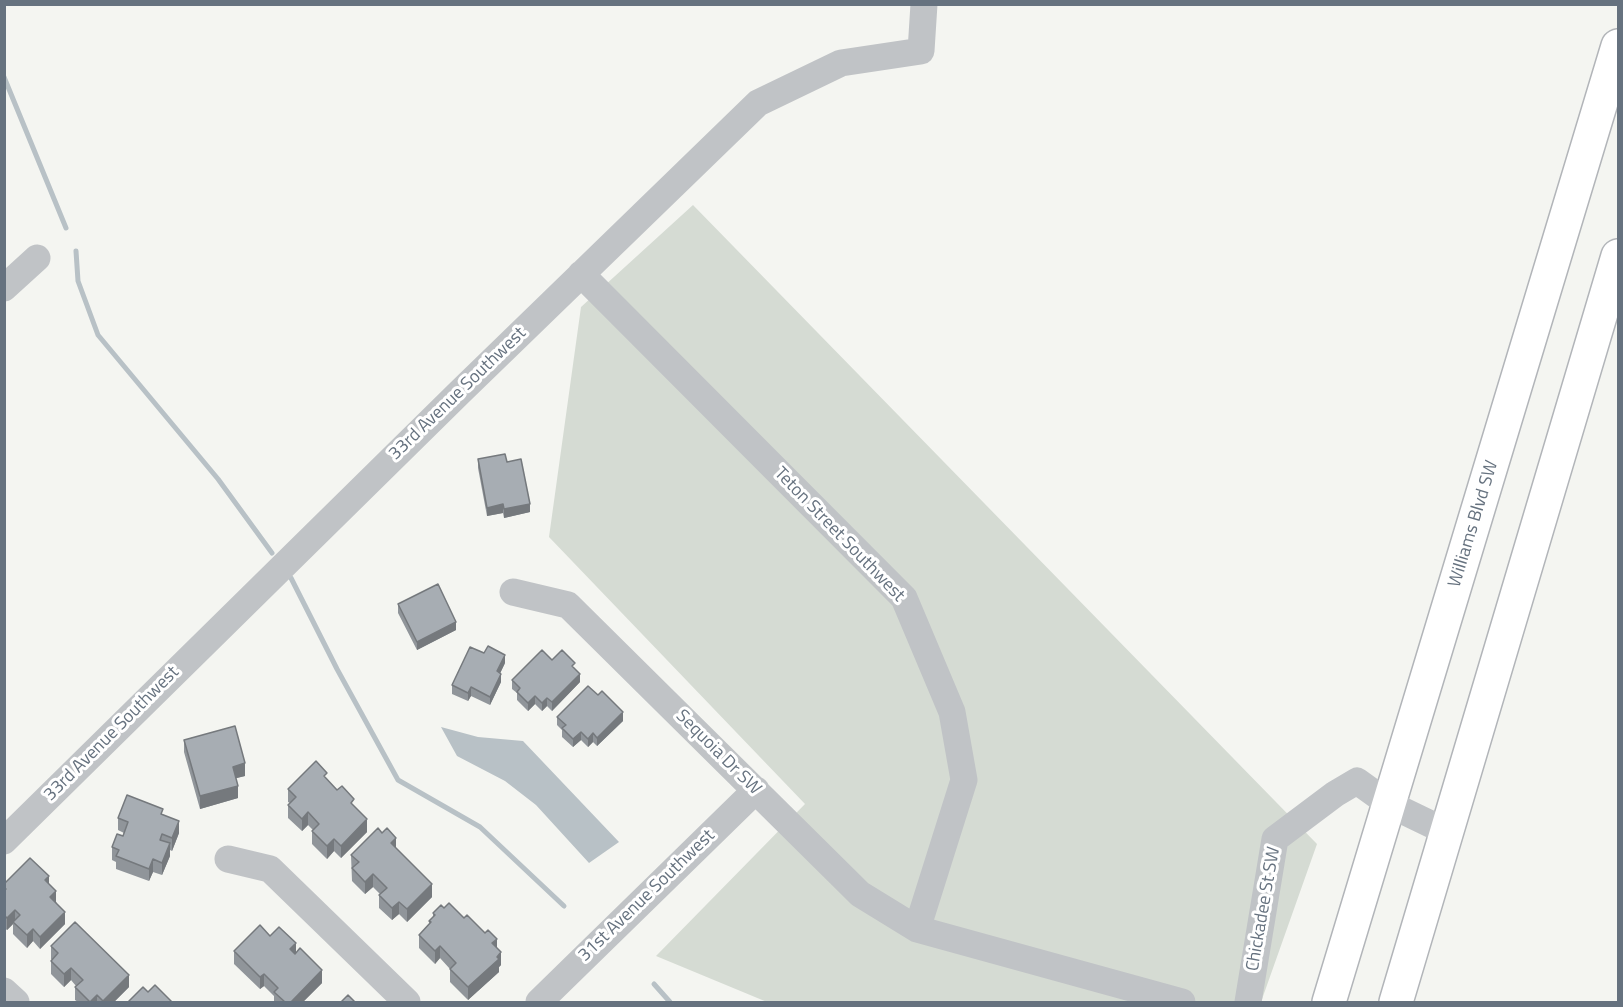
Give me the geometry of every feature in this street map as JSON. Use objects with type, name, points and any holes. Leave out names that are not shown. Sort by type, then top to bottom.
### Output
[{"type":"main road","name":"Williams Blvd SW","points":[[1329,1002],[1618,46]]},
{"type":"main road","points":[[1396,1002],[1618,256]]},
{"type":"street","name":"33rd Avenue Southwest","points":[[4,841],[580,274],[758,103],[842,63],[921,51],[924,4]]},
{"type":"street","points":[[4,288],[37,258]]},
{"type":"street","name":"Teton Street Southwest","points":[[580,274],[904,598],[952,712],[964,780],[917,929]]},
{"type":"street","name":"Sequoia Dr SW","points":[[513,592],[568,605],[860,894],[917,929]]},
{"type":"street","name":"Chickadee St SW","points":[[1248,1002],[1275,839],[1335,794],[1357,781],[1389,804],[1447,832]]},
{"type":"street","name":"31st Avenue Southwest","points":[[539,1002],[756,790]]},
{"type":"street","points":[[228,859],[270,869],[407,1002]]},
{"type":"street","points":[[917,929],[1182,1002]]},
{"type":"street","points":[[4,991],[16,1002]]},
{"type":"shaded area","points":[[693,205],[1317,844],[1261,1002],[767,1002],[656,956],[805,804],[549,537],[581,307]]},
{"type":"shaded area","points":[[441,727],[478,737],[523,741],[619,842],[589,863],[536,805],[505,781],[457,756]]},
{"type":"building","points":[[505,454],[507,462],[521,459],[530,504],[504,509],[503,504],[487,508],[478,459]]},
{"type":"building","points":[[438,584],[456,622],[417,642],[398,604]]},
{"type":"building","points":[[488,646],[505,655],[497,671],[501,674],[490,697],[471,687],[468,693],[452,685],[470,647],[484,653]]},
{"type":"building","points":[[542,650],[552,660],[562,650],[575,663],[572,666],[580,674],[552,702],[547,698],[542,703],[535,696],[528,703],[517,692],[520,688],[512,680]]},
{"type":"building","points":[[588,686],[598,695],[602,691],[623,712],[597,738],[593,733],[588,739],[581,732],[573,739],[562,728],[566,725],[557,717]]},
{"type":"building","points":[[235,726],[245,763],[233,767],[238,786],[200,796],[184,740]]},
{"type":"building","points":[[316,761],[327,773],[324,776],[337,790],[342,786],[354,799],[351,803],[367,819],[341,846],[334,839],[327,846],[312,831],[319,824],[308,812],[302,819],[288,805],[296,797],[288,789]]},
{"type":"building","points":[[127,795],[163,809],[161,814],[179,821],[172,838],[162,834],[160,840],[170,843],[162,863],[153,859],[149,869],[116,856],[119,850],[112,847],[117,834],[123,836],[128,822],[118,818]]},
{"type":"building","points":[[378,828],[382,833],[387,828],[396,838],[391,843],[432,884],[407,909],[399,902],[392,908],[379,895],[387,888],[373,874],[365,882],[352,868],[359,862],[351,855]]},
{"type":"building","points":[[30,858],[49,876],[45,880],[56,891],[50,897],[65,912],[40,937],[33,929],[27,935],[13,922],[20,915],[15,910],[7,918],[4,915],[4,891],[6,889],[4,884]]},
{"type":"building","points":[[449,903],[464,918],[467,915],[485,933],[488,930],[497,939],[492,943],[501,952],[497,957],[499,959],[468,987],[450,969],[456,963],[440,946],[435,951],[419,935],[431,922],[429,921],[435,915],[433,913],[441,905],[444,908]]},
{"type":"building","points":[[75,922],[129,975],[103,1001],[97,995],[90,1002],[75,987],[83,980],[71,968],[64,974],[51,961],[58,953],[51,946]]},
{"type":"building","points":[[260,925],[270,936],[279,927],[296,943],[290,949],[295,954],[300,948],[322,970],[291,1002],[285,1002],[274,992],[278,988],[264,974],[260,977],[234,951]]},
{"type":"building","points":[[155,985],[172,1002],[128,1002],[143,987],[148,992]]},
{"type":"building","points":[[348,995],[355,1002],[341,1002]]},
{"type":"waterway","points":[[4,77],[66,228]]},
{"type":"waterway","points":[[76,251],[78,281],[98,335],[218,479],[272,553]]},
{"type":"waterway","points":[[291,578],[337,669],[398,780],[480,827],[564,906]]},
{"type":"waterway","points":[[654,984],[670,1002]]}]
